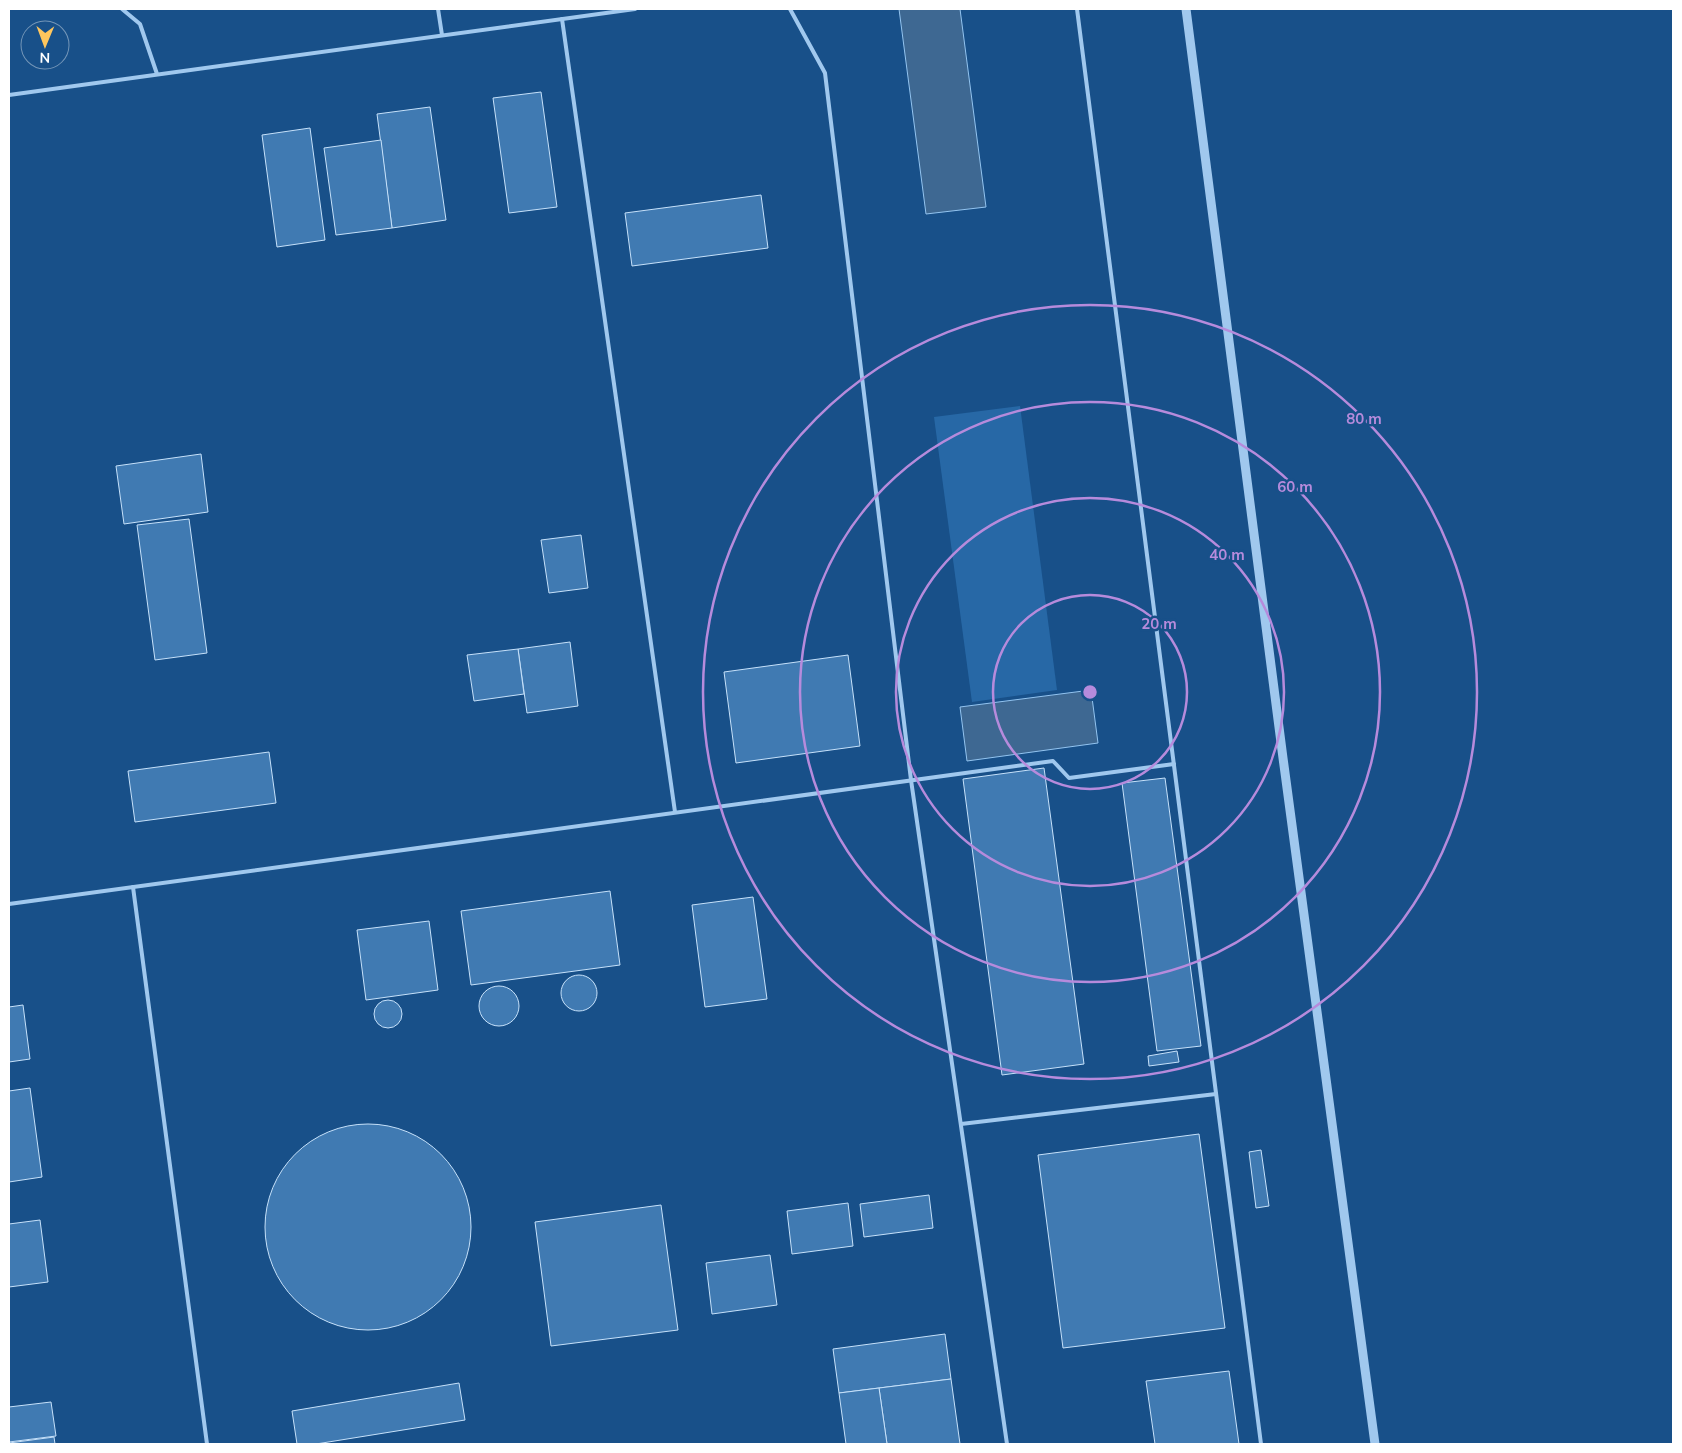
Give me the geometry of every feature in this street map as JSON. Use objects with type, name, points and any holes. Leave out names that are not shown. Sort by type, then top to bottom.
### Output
[{"type":"street","points":[[1186,9],[1283,758],[1375,1444]]},
{"type":"lane","points":[[122,9],[140,24],[158,74]]},
{"type":"lane","points":[[438,9],[442,35]]},
{"type":"lane","points":[[9,95],[635,9]]},
{"type":"lane","points":[[790,9],[826,73],[911,780],[1007,1444]]},
{"type":"lane","points":[[1077,9],[1261,1444]]},
{"type":"lane","points":[[562,19],[675,812]]},
{"type":"lane","points":[[9,904],[1053,761],[1069,778],[1174,764]]},
{"type":"lane","points":[[133,887],[207,1444]]},
{"type":"lane","points":[[961,1124],[1216,1094]]},
{"type":"shaded area","points":[[899,9],[960,9],[986,207],[926,214]]},
{"type":"shaded area","points":[[1020,406],[1057,690],[972,702],[934,417]]},
{"type":"shaded area","points":[[1091,690],[1098,743],[967,761],[960,707]]},
{"type":"building","points":[[541,92],[557,207],[509,213],[493,98]]},
{"type":"building","points":[[430,107],[446,220],[392,228],[377,114]]},
{"type":"building","points":[[310,128],[325,240],[277,247],[262,135]]},
{"type":"building","points":[[381,140],[392,228],[336,235],[324,148]]},
{"type":"building","points":[[761,195],[768,248],[632,266],[625,213]]},
{"type":"building","points":[[201,454],[208,512],[124,524],[116,466]]},
{"type":"building","points":[[189,519],[207,653],[155,660],[137,525]]},
{"type":"building","points":[[581,535],[588,588],[549,593],[541,540]]},
{"type":"building","points":[[570,642],[578,706],[527,713],[518,649]]},
{"type":"building","points":[[518,649],[524,694],[474,701],[467,655]]},
{"type":"building","points":[[848,655],[860,746],[736,763],[724,672]]},
{"type":"building","points":[[269,752],[276,803],[135,822],[128,771]]},
{"type":"building","points":[[1044,768],[1084,1064],[1002,1075],[963,779]]},
{"type":"building","points":[[1165,778],[1201,1046],[1157,1051],[1122,783]]},
{"type":"building","points":[[610,891],[620,965],[471,985],[461,911]]},
{"type":"building","points":[[753,897],[767,999],[705,1007],[692,905]]},
{"type":"building","points":[[429,921],[438,990],[366,1000],[357,930]]},
{"type":"building","points":[[579,975],[592,980],[597,993],[592,1006],[579,1011],[566,1006],[561,993],[566,980]]},
{"type":"building","points":[[503,986],[510,989],[516,995],[519,1006],[518,1014],[510,1023],[503,1026],[495,1026],[488,1023],[480,1014],[479,1002],[482,995],[491,987]]},
{"type":"building","points":[[388,1000],[398,1004],[402,1014],[398,1024],[388,1028],[378,1024],[374,1014],[378,1004]]},
{"type":"building","points":[[23,1005],[30,1059],[9,1062],[9,1007]]},
{"type":"building","points":[[1177,1051],[1179,1062],[1149,1066],[1148,1056]]},
{"type":"building","points":[[30,1088],[42,1177],[9,1182],[9,1091]]},
{"type":"building","points":[[368,1124],[388,1126],[407,1132],[441,1154],[463,1188],[469,1207],[471,1227],[469,1247],[463,1266],[441,1300],[407,1322],[388,1328],[368,1330],[348,1328],[329,1322],[295,1300],[273,1266],[267,1247],[265,1227],[267,1207],[273,1188],[295,1154],[329,1132],[348,1126]]},
{"type":"building","points":[[1199,1134],[1225,1328],[1063,1348],[1038,1155]]},
{"type":"building","points":[[1261,1150],[1269,1206],[1256,1208],[1249,1152]]},
{"type":"building","points":[[929,1195],[933,1228],[864,1237],[860,1204]]},
{"type":"building","points":[[848,1203],[853,1246],[792,1254],[787,1211]]},
{"type":"building","points":[[661,1205],[678,1330],[551,1346],[535,1222]]},
{"type":"building","points":[[40,1220],[48,1282],[9,1287],[9,1224]]},
{"type":"building","points":[[770,1255],[777,1305],[712,1314],[706,1263]]},
{"type":"building","points":[[945,1334],[951,1379],[839,1393],[833,1349]]},
{"type":"building","points":[[1229,1371],[1239,1444],[1155,1444],[1146,1381]]},
{"type":"building","points":[[951,1379],[960,1444],[887,1444],[879,1388]]},
{"type":"building","points":[[459,1383],[465,1420],[316,1444],[297,1444],[292,1411]]},
{"type":"building","points":[[879,1388],[887,1444],[846,1444],[839,1393]]},
{"type":"building","points":[[51,1402],[56,1436],[9,1442],[9,1407]]},
{"type":"building","points":[[54,1437],[55,1444],[9,1444],[9,1443]]}]
